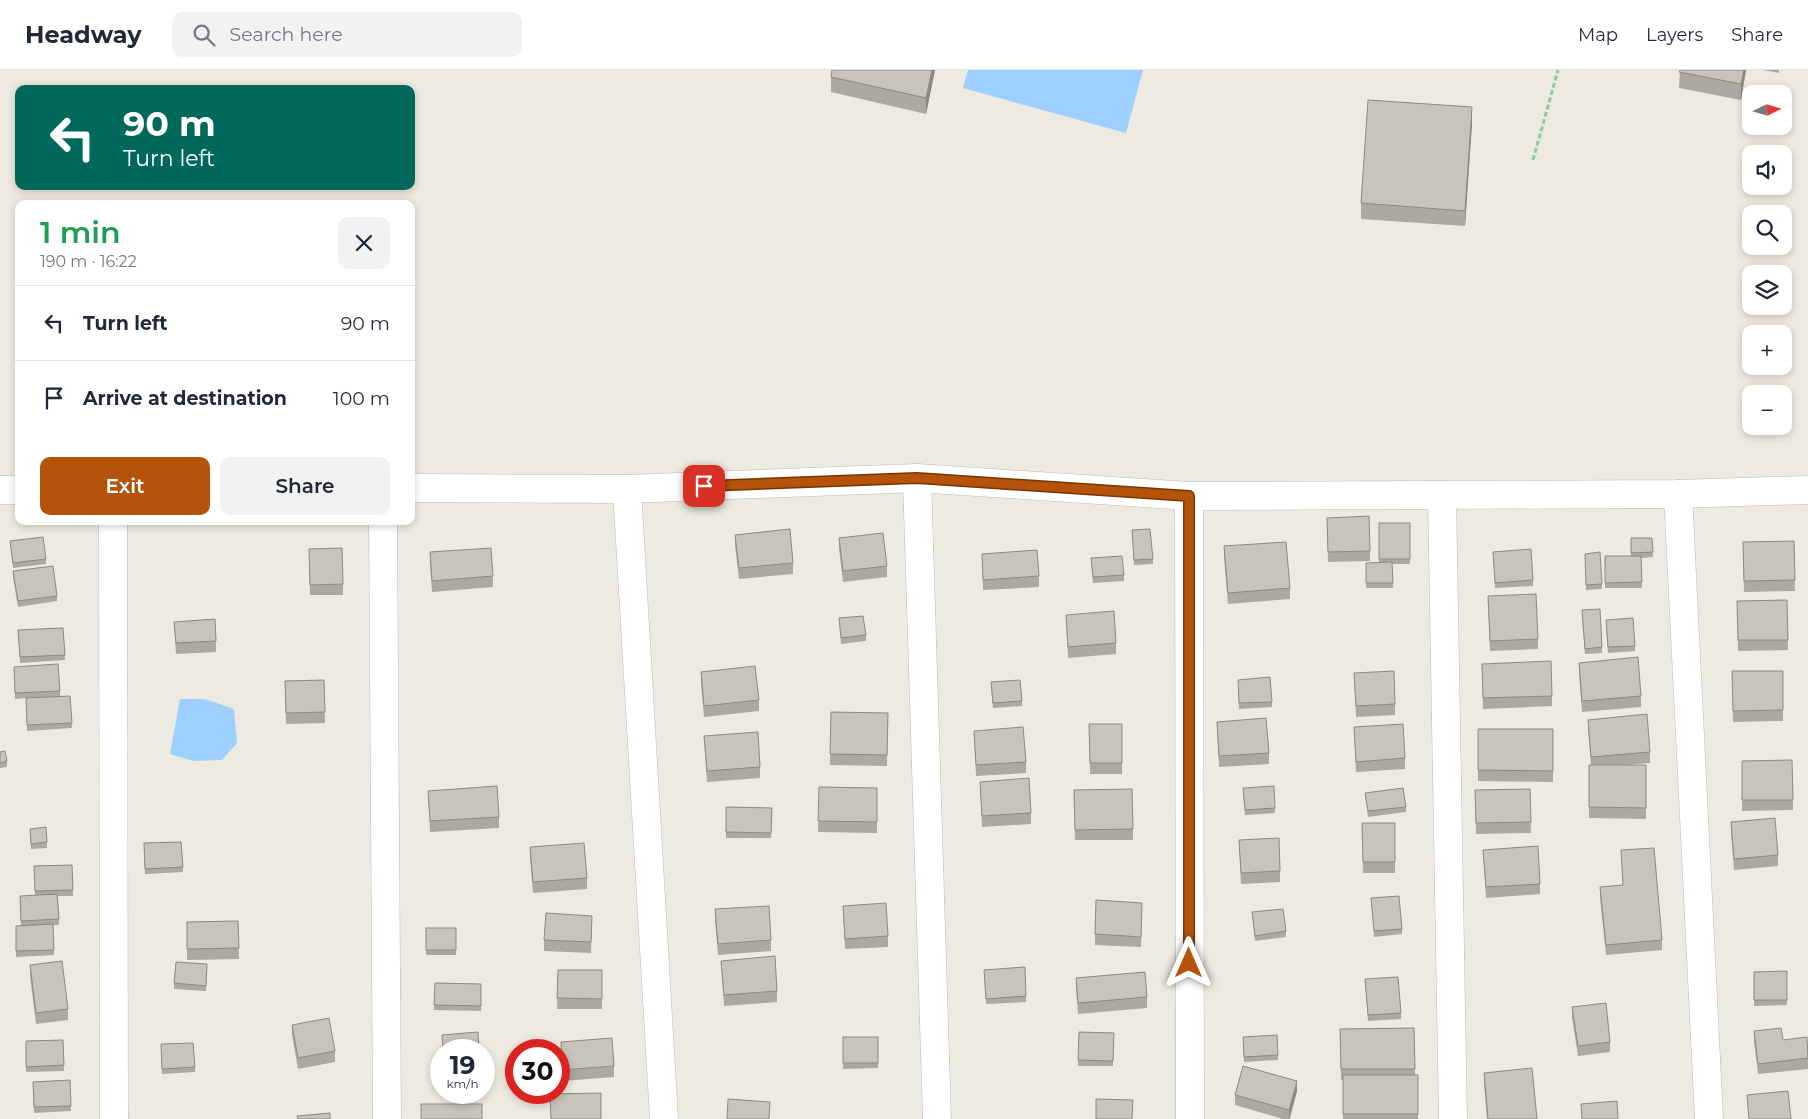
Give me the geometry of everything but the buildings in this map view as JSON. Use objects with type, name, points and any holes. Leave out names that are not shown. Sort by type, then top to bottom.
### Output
[{"type":"street","points":[[917,478],[937,1119]]},
{"type":"street","points":[[415,488],[627,489],[917,478],[1189,496],[1678,494],[1808,490]]},
{"type":"street","points":[[627,489],[664,1119]]},
{"type":"street","points":[[0,490],[15,490]]},
{"type":"street","points":[[1678,494],[1709,1119]]},
{"type":"street","points":[[1442,495],[1453,1119]]},
{"type":"street","points":[[1189,496],[1190,1119]]},
{"type":"street","points":[[113,525],[114,1119]]},
{"type":"street","points":[[383,525],[386,1119]]},
{"type":"path","points":[[1533,160],[1558,70]]},
{"type":"water","points":[[968,70],[1143,70],[1126,133],[963,88]]},
{"type":"water","points":[[180,699],[205,699],[234,709],[237,743],[222,760],[193,761],[170,754]]},
{"type":"route","points":[[704,486],[917,478],[1189,496],[1189,963]]}]
